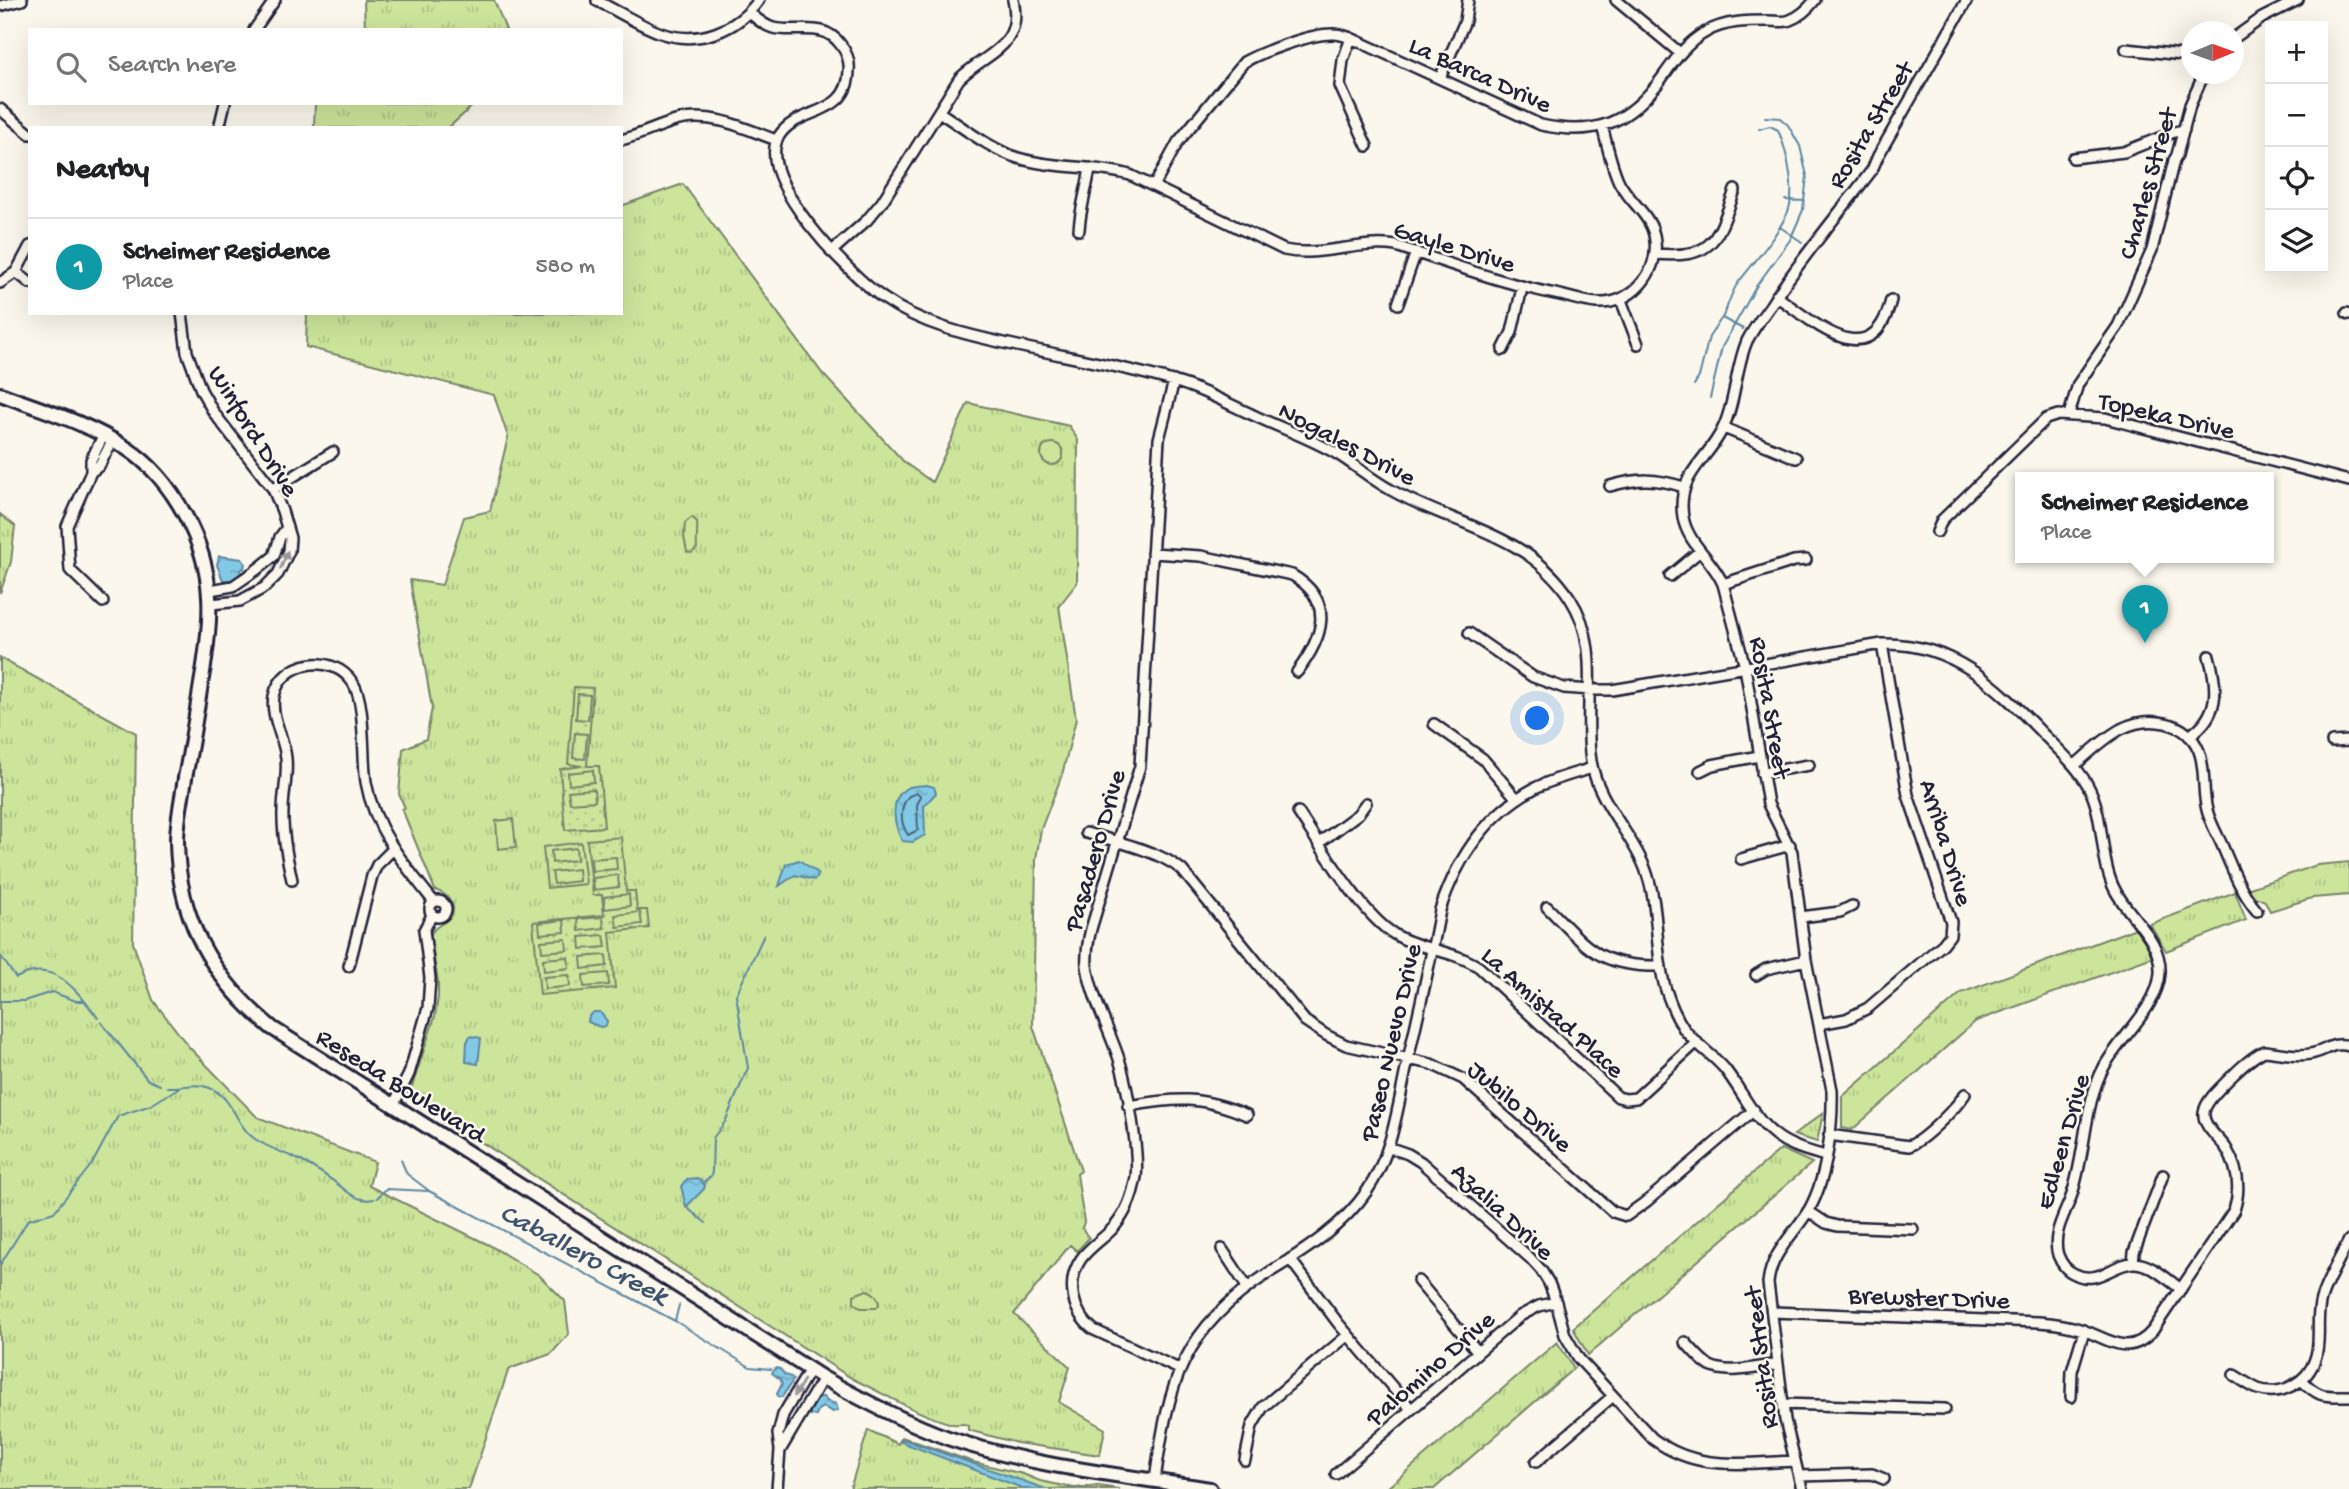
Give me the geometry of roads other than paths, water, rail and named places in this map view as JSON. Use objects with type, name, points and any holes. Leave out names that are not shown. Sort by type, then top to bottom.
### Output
[{"type":"main road","name":"Reseda Boulevard","points":[[0,394],[87,426],[108,437],[148,466],[181,507],[202,552],[211,604],[209,637],[179,814],[177,839],[183,892],[192,924],[205,953],[220,977],[255,1014],[272,1028],[823,1378],[872,1405],[907,1422],[959,1441],[1027,1460],[1210,1489]]},
{"type":"street","points":[[0,6],[22,0]]},
{"type":"street","points":[[255,28],[275,0]]},
{"type":"street","points":[[597,1],[660,32],[681,37],[704,36],[732,26],[750,13],[759,0]]},
{"type":"street","points":[[831,252],[867,220],[882,202],[959,79],[1006,43],[1015,17],[1013,0]]},
{"type":"street","points":[[1440,78],[1465,22],[1468,0]]},
{"type":"street","points":[[1616,0],[1680,53]]},
{"type":"street","name":"La Barca Drive","points":[[1154,186],[1178,142],[1244,62],[1259,54],[1319,35],[1335,34],[1351,38],[1541,125],[1561,129],[1589,129],[1617,121],[1634,110],[1649,95],[1680,53],[1707,31],[1732,23],[1789,22],[1807,10],[1815,0]]},
{"type":"street","name":"Rosita Street","points":[[1802,1489],[1783,1404],[1768,1283],[1769,1270],[1776,1255],[1808,1211],[1818,1187],[1829,1135],[1832,1090],[1806,960],[1790,845],[1771,813],[1745,667],[1723,584],[1717,571],[1690,536],[1683,517],[1684,487],[1692,470],[1724,428],[1748,338],[1776,296],[1872,170],[1967,0]]},
{"type":"street","points":[[2244,31],[2262,18],[2298,0]]},
{"type":"street","points":[[623,139],[680,120],[706,117],[731,123],[776,140],[789,125],[830,106],[840,98],[846,87],[849,64],[840,43],[832,36],[810,28],[774,28],[762,23],[750,13]]},
{"type":"street","points":[[1351,38],[1343,60],[1340,86],[1367,146]]},
{"type":"street","points":[[2126,49],[2181,55]]},
{"type":"street","name":"Charles Street","points":[[2069,415],[2078,384],[2118,326],[2152,250],[2174,160],[2199,84]]},
{"type":"street","points":[[219,126],[225,105]]},
{"type":"street","points":[[0,109],[28,132]]},
{"type":"street","name":"Gayle Drive","points":[[939,112],[1007,154],[1034,162],[1130,175],[1284,250],[1301,254],[1380,243],[1522,288],[1597,303],[1621,300]]},
{"type":"street","points":[[1602,126],[1620,183],[1653,230],[1655,254],[1651,267],[1644,280],[1621,300],[1638,344]]},
{"type":"street","points":[[2073,158],[2124,152],[2184,130]]},
{"type":"street","name":"Nogales Drive","points":[[776,140],[775,165],[780,179],[820,239],[848,270],[900,310],[966,334],[1189,386],[1328,449],[1392,491],[1513,544],[1535,558],[1554,576],[1580,616],[1588,645],[1591,690],[1589,746],[1592,768],[1605,800],[1637,852],[1652,887],[1661,966],[1666,989],[1675,1010],[1685,1029],[1722,1065],[1776,1136],[1825,1156]]},
{"type":"street","points":[[1079,230],[1090,168]]},
{"type":"street","points":[[1655,254],[1680,256],[1699,251],[1713,240],[1723,226],[1735,190]]},
{"type":"street","points":[[0,283],[16,272],[28,250]]},
{"type":"street","points":[[1398,304],[1416,253]]},
{"type":"street","points":[[16,272],[28,281]]},
{"type":"street","points":[[1503,350],[1512,332],[1522,288]]},
{"type":"street","points":[[1776,296],[1838,338],[1854,340],[1868,336],[1879,328],[1888,314],[1891,300]]},
{"type":"street","name":"Winford Drive","points":[[182,315],[187,352],[201,390],[214,413],[273,489],[290,538],[284,564],[271,582],[240,601],[211,604]]},
{"type":"street","name":"Pasadero Drive","points":[[1174,381],[1159,439],[1140,766],[1091,929],[1087,964],[1122,1071],[1136,1156],[1136,1177],[1132,1195],[1115,1226],[1082,1258],[1072,1283],[1074,1300],[1086,1324],[1179,1369]]},
{"type":"street","name":"Topeka Drive","points":[[1937,532],[1942,520],[2046,419],[2069,415],[2105,418],[2349,481]]},
{"type":"street","points":[[1724,428],[1796,457]]},
{"type":"street","points":[[103,603],[70,570],[67,526],[91,472],[99,466],[108,437]]},
{"type":"street","points":[[273,489],[333,452]]},
{"type":"street","points":[[1610,486],[1634,479],[1661,480],[1684,487]]},
{"type":"street","name":"Winford Drive","points":[[210,590],[233,586],[274,556],[280,537],[286,529]]},
{"type":"street","points":[[1670,576],[1700,551]]},
{"type":"street","points":[[1152,553],[1201,556],[1292,575],[1305,583],[1316,596],[1321,624],[1314,648],[1297,672]]},
{"type":"street","points":[[1723,584],[1806,560]]},
{"type":"street","points":[[1469,633],[1533,677],[1564,688],[1591,690],[1612,690],[1882,644],[1905,643],[1964,665],[1980,675],[2002,692],[2074,766],[2105,739],[2124,728],[2141,723],[2164,722],[2179,727],[2189,736],[2200,754],[2208,814],[2245,897],[2258,911]]},
{"type":"street","name":"Arriba Drive","points":[[1819,1024],[1846,1019],[1868,1008],[1950,935],[1951,922],[1908,795],[1882,644]]},
{"type":"street","points":[[2189,736],[2206,723],[2213,707],[2215,691],[2210,656]]},
{"type":"street","points":[[292,880],[283,822],[286,760],[273,704],[276,687],[286,674],[300,666],[318,663],[335,666],[355,685],[359,701],[366,785],[378,822],[393,849],[433,902]]},
{"type":"street","points":[[1434,724],[1483,759],[1517,799]]},
{"type":"street","points":[[2332,743],[2349,741]]},
{"type":"street","points":[[1700,771],[1712,765],[1759,756]]},
{"type":"street","points":[[1762,773],[1809,765]]},
{"type":"street","name":"Edleen Drive","points":[[2074,766],[2088,785],[2094,802],[2113,888],[2152,942],[2159,957],[2160,972],[2153,998],[2100,1075],[2075,1186],[2059,1227],[2057,1253],[2070,1272],[2080,1277],[2101,1276],[2133,1263]]},
{"type":"street","name":"Paseo Nuevo Drive","points":[[1155,1480],[1165,1416],[1179,1369],[1192,1343],[1213,1318],[1247,1287],[1333,1228],[1350,1212],[1368,1188],[1388,1147],[1440,910],[1450,880],[1461,860],[1476,836],[1517,799],[1553,780],[1592,768]]},
{"type":"street","points":[[1319,843],[1358,814],[1366,803]]},
{"type":"street","name":"La Amistad Place","points":[[1298,812],[1367,911],[1382,926],[1407,941],[1469,961],[1479,967],[1621,1099],[1639,1096],[1647,1085],[1697,1042]]},
{"type":"street","name":"Jubilo Drive","points":[[1086,833],[1172,862],[1182,870],[1305,1021],[1346,1045],[1409,1057],[1447,1070],[1463,1079],[1612,1212],[1626,1216],[1647,1201],[1754,1110]]},
{"type":"street","points":[[1741,859],[1790,845]]},
{"type":"street","points":[[349,966],[372,876],[377,865],[393,849]]},
{"type":"street","points":[[432,915],[443,915],[446,908],[442,901],[433,902]]},
{"type":"street","points":[[432,915],[430,908],[433,902]]},
{"type":"street","points":[[1547,906],[1586,946],[1608,960],[1627,965],[1661,966]]},
{"type":"street","points":[[1801,917],[1840,912],[1852,906]]},
{"type":"street","points":[[394,1104],[409,1074],[428,1008],[430,978],[423,937],[425,924],[432,915]]},
{"type":"street","points":[[1756,975],[1766,969],[1806,960]]},
{"type":"street","name":"Brewster Drive","points":[[1772,1312],[2062,1324],[2116,1345],[2136,1344],[2153,1330],[2234,1210],[2238,1199],[2235,1167],[2205,1121],[2204,1112],[2213,1095],[2264,1051],[2302,1055],[2313,1054],[2336,1044],[2349,1046]]},
{"type":"street","points":[[1829,1135],[1909,1146],[1920,1140],[1959,1104],[1965,1094]]},
{"type":"street","points":[[1128,1106],[1187,1098],[1202,1100],[1247,1115]]},
{"type":"street","name":"Azalia Drive","points":[[1388,1147],[1421,1162],[1530,1258],[1549,1283],[1570,1347],[1653,1439],[1689,1459],[1707,1463],[1795,1461]]},
{"type":"street","points":[[2164,1175],[2136,1244],[2133,1263],[2150,1268],[2181,1289]]},
{"type":"street","points":[[1808,1211],[1826,1223],[1837,1226],[1913,1229]]},
{"type":"street","points":[[2234,1375],[2267,1391],[2291,1387],[2309,1371],[2315,1359],[2318,1313],[2322,1297],[2349,1240]]},
{"type":"street","points":[[1222,1249],[1247,1287]]},
{"type":"street","points":[[1290,1259],[1348,1335],[1411,1409]]},
{"type":"street","points":[[1418,1281],[1478,1352]]},
{"type":"street","name":"Palomino Drive","points":[[1336,1474],[1520,1316],[1539,1306],[1556,1302]]},
{"type":"street","points":[[2071,1397],[2072,1371],[2084,1331]]},
{"type":"street","points":[[1245,1460],[1252,1426],[1263,1407],[1348,1335]]},
{"type":"street","points":[[1685,1342],[1712,1367],[1721,1369],[1778,1364]]},
{"type":"street","points":[[777,1489],[780,1450],[778,1434],[783,1415],[810,1369]]},
{"type":"street","points":[[780,1450],[823,1378]]},
{"type":"street","points":[[2301,1380],[2315,1393],[2349,1396]]},
{"type":"street","points":[[1536,1462],[1613,1396]]},
{"type":"street","points":[[1783,1404],[1945,1409]]},
{"type":"street","points":[[1799,1476],[1872,1474],[1884,1479]]},
{"type":"water","points":[[219,556],[242,559],[245,563],[240,570],[242,573],[232,580],[223,580],[217,565]]},
{"type":"water","points":[[927,785],[934,787],[936,793],[924,806],[925,835],[913,842],[902,841],[895,822],[896,800],[907,788]]},
{"type":"water","points":[[799,860],[818,873],[817,878],[814,880],[795,875],[779,886],[786,864]]},
{"type":"water","points":[[600,1012],[607,1021],[606,1026],[600,1027],[588,1022],[589,1016]]},
{"type":"water","points":[[470,1036],[481,1038],[478,1064],[466,1062]]},
{"type":"water","points":[[697,1178],[705,1185],[686,1207],[681,1186],[687,1179]]},
{"type":"water","points":[[775,1368],[793,1380],[782,1397],[777,1394],[782,1384],[772,1373]]},
{"type":"water","points":[[819,1397],[836,1404],[838,1410],[833,1412],[823,1407],[818,1410],[816,1416],[810,1415],[810,1410]]},
{"type":"water","points":[[902,1439],[1046,1489],[1025,1489],[901,1442]]},
{"type":"waterway","points":[[1710,398],[1722,347],[1757,285],[1790,240],[1803,210],[1807,176],[1800,146],[1788,125],[1780,118],[1765,117]]},
{"type":"waterway","points":[[1743,329],[1722,318],[1736,287],[1781,225],[1791,197],[1788,161],[1778,130],[1770,126],[1759,129]]},
{"type":"waterway","points":[[1785,200],[1805,201]]},
{"type":"waterway","points":[[1780,227],[1802,242]]},
{"type":"waterway","points":[[1694,385],[1699,377],[1709,337],[1721,319]]},
{"type":"waterway","points":[[704,1182],[711,1176],[713,1138],[725,1122],[748,1068],[736,995],[764,935]]},
{"type":"waterway","name":"Caballero Creek","points":[[0,955],[16,978],[42,971],[63,980],[98,1018]]},
{"type":"waterway","points":[[0,1001],[24,1001],[52,992],[83,1001]]},
{"type":"waterway","name":"Caballero Creek","points":[[101,1022],[148,1080],[160,1085]]},
{"type":"waterway","name":"Caballero Creek","points":[[167,1087],[197,1085],[214,1090],[226,1100],[244,1128],[255,1139],[313,1167],[355,1197],[374,1199]]},
{"type":"waterway","points":[[0,1265],[28,1220],[54,1212],[92,1164],[118,1116],[151,1105],[180,1087]]},
{"type":"waterway","points":[[401,1160],[407,1174],[428,1190]]},
{"type":"waterway","name":"Caballero Creek","points":[[377,1198],[386,1189],[429,1191],[675,1321],[750,1367],[771,1369]]},
{"type":"waterway","points":[[686,1207],[706,1223]]},
{"type":"waterway","points":[[675,1321],[679,1305]]},
{"type":"place","name":"Scheimer Residence","points":[[2145,643]]}]
